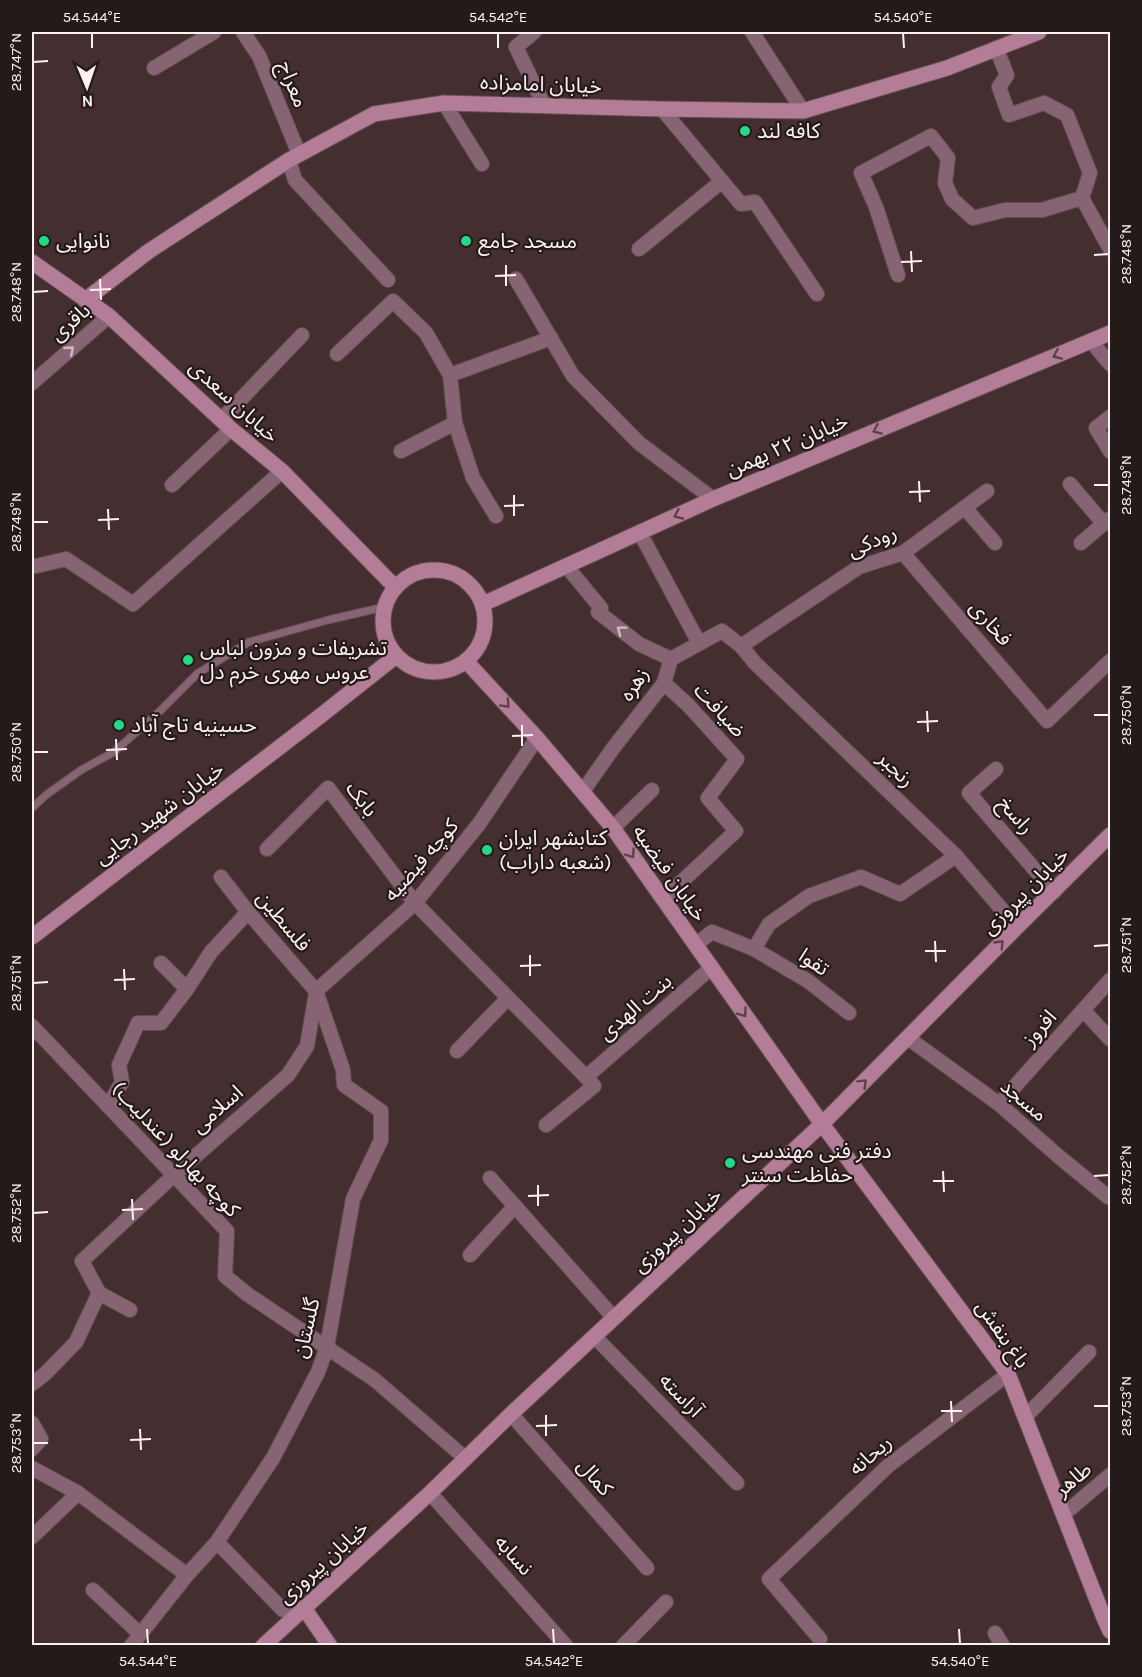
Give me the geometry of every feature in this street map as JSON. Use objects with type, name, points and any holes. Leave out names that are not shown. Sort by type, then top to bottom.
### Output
[{"type":"main road","name":"خیابان امامزاده","points":[[85,300],[149,250],[294,157],[374,114],[444,103],[803,111],[946,68],[1039,32]]},
{"type":"main road","name":"خیابان سعدی","points":[[32,262],[109,316],[226,424],[282,471],[395,587]]},
{"type":"main road","name":"خیابان ۲۲ بهمن","points":[[483,604],[713,499],[1110,333]]},
{"type":"main road","points":[[436,569],[452,572],[476,591],[483,604],[486,617],[483,635],[475,652],[453,669],[438,672],[423,671],[408,665],[396,656],[383,628],[384,608],[388,597],[395,587],[407,577],[421,571],[436,569]]},
{"type":"main road","name":"خیابان شهید رجایی","points":[[32,937],[396,656]]},
{"type":"main road","name":"خیابان فیضیه","points":[[466,661],[537,738],[613,828],[822,1124]]},
{"type":"main road","name":"خیابان پیروزی","points":[[263,1646],[430,1493],[511,1414],[822,1124],[1110,835]]},
{"type":"main road","name":"باغ بنفش","points":[[822,1124],[1008,1374],[1063,1515],[1108,1621]]},
{"type":"main road","points":[[304,1608],[330,1646]]},
{"type":"street","points":[[154,68],[214,32]]},
{"type":"street","name":"معراج","points":[[243,32],[259,56],[294,157],[296,180],[388,280]]},
{"type":"street","points":[[534,32],[516,47],[544,105]]},
{"type":"street","points":[[752,32],[803,111]]},
{"type":"street","points":[[996,48],[1007,75],[999,87],[1010,115],[1044,103],[1067,115],[1090,172],[1082,198],[1110,249]]},
{"type":"street","points":[[444,103],[482,164]]},
{"type":"street","points":[[663,109],[741,204],[755,201],[817,294]]},
{"type":"street","points":[[898,274],[876,207],[861,173],[931,136],[948,158],[945,183],[952,199],[973,218],[1005,210],[1042,210],[1082,198]]},
{"type":"street","points":[[639,249],[722,181]]},
{"type":"street","points":[[516,279],[573,376],[639,443],[713,499]]},
{"type":"street","points":[[337,354],[393,301],[426,333],[450,375],[455,423],[473,478],[496,516]]},
{"type":"street","name":"باقری","points":[[32,383],[109,316]]},
{"type":"street","points":[[172,486],[302,335]]},
{"type":"street","points":[[450,375],[551,339]]},
{"type":"street","points":[[1091,341],[1110,364]]},
{"type":"street","points":[[1110,417],[1096,428],[1110,450]]},
{"type":"street","points":[[401,451],[455,423]]},
{"type":"street","points":[[32,566],[66,558],[133,604],[282,471]]},
{"type":"street","points":[[1070,484],[1107,521],[1081,543]]},
{"type":"street","name":"رودکی","points":[[741,646],[859,567],[903,553],[987,491]]},
{"type":"street","points":[[965,508],[995,543]]},
{"type":"street","points":[[640,533],[699,644]]},
{"type":"street","name":"فخاری","points":[[903,553],[1047,721],[1110,660]]},
{"type":"street","name":"زهره","points":[[567,567],[601,608],[598,612],[639,644],[671,659],[664,683],[583,791]]},
{"type":"street","points":[[671,659],[722,631],[741,646]]},
{"type":"street","name":"رنجبر","points":[[741,646],[755,663],[956,856],[1017,927]]},
{"type":"street","name":"ضیافت","points":[[663,899],[736,831],[708,798],[737,759],[689,706],[664,683]]},
{"type":"street","name":"کوچه فیضیه","points":[[316,991],[415,903],[479,824],[537,738]]},
{"type":"street","name":"راسخ","points":[[996,768],[969,793],[1054,892]]},
{"type":"street","name":"بابک","points":[[267,849],[328,788],[415,903]]},
{"type":"street","points":[[613,828],[652,790]]},
{"type":"street","points":[[753,949],[769,924],[809,896],[861,877],[900,894],[956,856]]},
{"type":"street","name":"فلسطین","points":[[221,877],[316,991]]},
{"type":"street","points":[[415,903],[594,1086],[546,1125]]},
{"type":"street","points":[[108,1106],[122,1082],[119,1065],[138,1023],[161,1023],[211,952],[248,912]]},
{"type":"street","name":"تقوا","points":[[695,945],[712,932],[753,949],[808,981],[849,1013]]},
{"type":"street","points":[[161,963],[187,989]]},
{"type":"street","name":"بنت الهدی","points":[[586,1077],[711,968]]},
{"type":"street","name":"افروز","points":[[999,1104],[1110,980]]},
{"type":"street","name":"اسلامی","points":[[99,1293],[82,1261],[174,1175],[288,1075],[307,1046],[316,991]]},
{"type":"street","name":"گلستان","points":[[131,1646],[187,1575],[217,1542],[273,1458],[318,1372],[327,1347],[353,1199],[381,1140],[381,1111],[344,1085],[343,1070],[316,991]]},
{"type":"street","points":[[457,1051],[508,998]]},
{"type":"street","points":[[1083,1010],[1110,1039]]},
{"type":"street","name":"کوچه بهارلو (عندلیب)","points":[[32,1026],[227,1231],[225,1276],[247,1294],[375,1380],[465,1458]]},
{"type":"street","name":"مسجد","points":[[908,1038],[999,1104],[1057,1155],[1108,1197],[1110,1196]]},
{"type":"street","points":[[490,1178],[614,1318]]},
{"type":"street","points":[[470,1256],[515,1206]]},
{"type":"street","points":[[32,1384],[76,1342],[99,1293],[130,1310]]},
{"type":"street","name":"آراسته","points":[[594,1336],[737,1483]]},
{"type":"street","points":[[1025,1417],[1089,1352]]},
{"type":"street","name":"ریحانه","points":[[820,1638],[769,1579],[888,1466],[1008,1374]]},
{"type":"street","name":"کمال","points":[[511,1414],[647,1568]]},
{"type":"street","points":[[32,1423],[41,1439],[32,1449]]},
{"type":"street","points":[[32,1468],[78,1493],[187,1575]]},
{"type":"street","name":"طاهر","points":[[1063,1515],[1110,1475]]},
{"type":"street","points":[[32,1537],[78,1493]]},
{"type":"street","name":"نسابه","points":[[430,1493],[566,1646]]},
{"type":"street","points":[[217,1542],[283,1610],[304,1608]]},
{"type":"street","points":[[93,1590],[140,1634]]},
{"type":"street","points":[[623,1646],[666,1602]]},
{"type":"street","points":[[995,1633],[1003,1646]]},
{"type":"lane","points":[[32,808],[81,770],[114,752],[198,673],[249,642],[328,620],[384,608]]},
{"type":"place","name":"كافه لند","points":[[745,131]]},
{"type":"place","name":"نانوایی","points":[[44,241]]},
{"type":"place","name":"مسجد جامع","points":[[466,241]]},
{"type":"place","name":"تشریفات و مزون لباس عروس مهری خرم دل","points":[[188,660]]},
{"type":"place","name":"حسینیه تاج آباد","points":[[119,725]]},
{"type":"place","name":"کتابشهر ایران (شعبه داراب)","points":[[487,850]]},
{"type":"place","name":"دفتر فنی مهندسی حفاظت سنتر","points":[[730,1163]]}]
